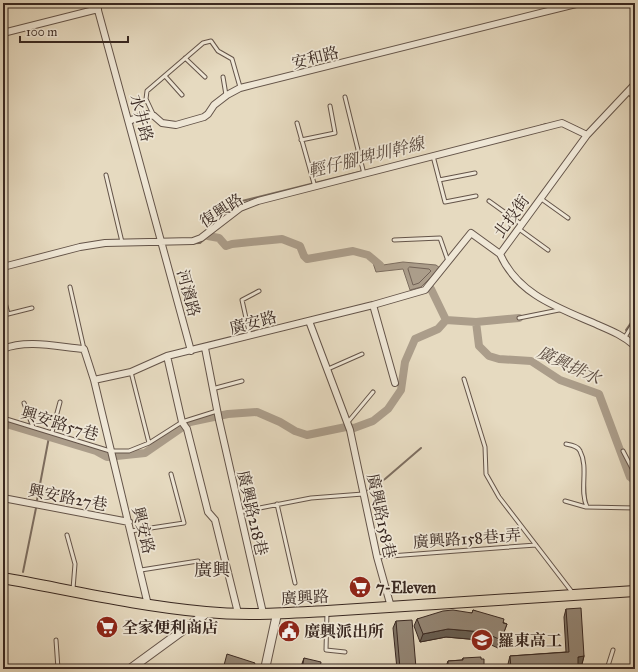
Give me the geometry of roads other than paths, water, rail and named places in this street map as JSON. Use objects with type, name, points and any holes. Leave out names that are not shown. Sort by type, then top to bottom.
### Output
[{"type":"main road","name":"廣興路","points":[[3,578],[148,605],[208,612],[276,614],[635,591]]},
{"type":"street","name":"安和路","points":[[154,116],[162,122],[176,125],[204,117],[214,105],[226,95],[240,88],[580,3]]},
{"type":"street","points":[[3,33],[97,6]]},
{"type":"street","name":"水井路","points":[[97,6],[161,241]]},
{"type":"street","name":"北投街","points":[[635,84],[587,135],[500,254],[505,266],[530,293],[561,309],[625,337],[635,346]]},
{"type":"street","points":[[129,121],[146,114],[154,116]]},
{"type":"street","name":"復興路","points":[[3,267],[80,247],[122,242],[193,241],[201,238],[240,208],[258,201],[562,123],[587,135]]},
{"type":"street","name":"廣安路","points":[[94,380],[131,372],[166,356],[205,348],[373,306],[425,290],[471,233],[500,254]]},
{"type":"street","name":"河濱路","points":[[161,241],[191,351]]},
{"type":"street","points":[[373,306],[395,383]]},
{"type":"street","points":[[309,321],[348,422]]},
{"type":"street","points":[[3,349],[11,345],[31,345],[84,350],[94,380],[110,451]]},
{"type":"street","points":[[205,348],[217,411]]},
{"type":"street","points":[[166,356],[182,422],[187,429],[208,512],[215,520],[238,613]]},
{"type":"street","name":"廣興路218巷","points":[[217,411],[263,613]]},
{"type":"street","name":"廣興路158巷","points":[[348,422],[377,557],[391,607]]},
{"type":"street","name":"興安路","points":[[110,451],[114,461],[141,570],[148,605]]},
{"type":"street","name":"興安路27巷","points":[[3,498],[129,522]]},
{"type":"street","points":[[130,669],[208,612]]},
{"type":"street","points":[[264,669],[276,614]]},
{"type":"lane","points":[[154,116],[146,98],[147,91],[203,43],[211,41],[218,51],[232,59],[240,88]]},
{"type":"lane","points":[[185,58],[205,77]]},
{"type":"lane","points":[[165,76],[182,95]]},
{"type":"lane","points":[[223,77],[226,95]]},
{"type":"lane","points":[[628,90],[635,100]]},
{"type":"lane","points":[[345,97],[364,174]]},
{"type":"lane","points":[[302,140],[335,133],[330,106]]},
{"type":"lane","points":[[297,123],[315,187]]},
{"type":"lane","points":[[433,156],[445,202],[476,196]]},
{"type":"lane","points":[[439,180],[475,173]]},
{"type":"lane","points":[[106,175],[122,242]]},
{"type":"lane","points":[[540,198],[568,218]]},
{"type":"lane","points":[[489,201],[548,250]]},
{"type":"lane","points":[[394,240],[440,238],[449,262]]},
{"type":"lane","points":[[70,287],[84,350]]},
{"type":"lane","points":[[250,336],[242,300],[259,290]]},
{"type":"lane","points":[[3,295],[8,314],[32,308]]},
{"type":"lane","points":[[519,318],[561,309]]},
{"type":"lane","points":[[625,337],[635,321]]},
{"type":"lane","points":[[328,369],[362,354]]},
{"type":"lane","points":[[131,372],[149,443]]},
{"type":"lane","points":[[464,379],[486,447],[486,474],[499,497],[574,595]]},
{"type":"lane","points":[[212,389],[242,381]]},
{"type":"lane","points":[[348,422],[373,392]]},
{"type":"lane","points":[[24,402],[33,427]]},
{"type":"lane","points":[[52,432],[60,402]]},
{"type":"lane","name":"興安路57巷","points":[[3,418],[110,451],[129,451],[149,443],[182,422],[217,411]]},
{"type":"lane","points":[[566,444],[577,448],[580,451],[584,477],[583,499],[587,507]]},
{"type":"lane","points":[[623,451],[635,474]]},
{"type":"lane","points":[[131,531],[184,523],[171,474]]},
{"type":"lane","points":[[239,512],[311,498],[363,494]]},
{"type":"lane","points":[[565,501],[587,507],[635,508]]},
{"type":"lane","points":[[277,504],[295,583]]},
{"type":"lane","points":[[67,535],[75,564],[72,591]]},
{"type":"lane","name":"廣興路158巷1弄","points":[[377,557],[536,545]]},
{"type":"lane","points":[[141,570],[198,560]]},
{"type":"lane","points":[[327,611],[326,650],[345,652]]},
{"type":"lane","points":[[56,640],[58,669]]},
{"type":"lane","points":[[607,669],[613,650]]},
{"type":"lane","points":[[631,669],[635,667]]},
{"type":"water","points":[[370,254],[383,265],[403,262],[436,265],[440,268],[421,287],[410,290],[403,269],[376,272]]},
{"type":"waterway","name":"輕仔腳埤圳幹線","points":[[540,126],[546,124]]},
{"type":"waterway","name":"輕仔腳埤圳幹線","points":[[175,244],[200,243],[208,236],[207,229],[242,201],[363,171]]},
{"type":"waterway","points":[[208,236],[219,238],[226,246],[232,244],[282,239],[300,246],[304,256],[307,259],[353,251],[368,255],[380,265]]},
{"type":"waterway","name":"廣興排水","points":[[431,289],[446,320]]},
{"type":"waterway","points":[[626,330],[635,317]]},
{"type":"waterway","points":[[476,322],[519,318]]},
{"type":"waterway","name":"廣興排水","points":[[446,320],[476,322],[479,346],[489,356],[499,359],[531,361],[560,380],[599,394],[630,477],[635,481]]},
{"type":"waterway","points":[[3,423],[96,451],[107,457],[145,453],[190,422],[228,414],[257,412],[280,422],[295,431],[307,435],[346,427],[354,428],[373,421],[388,409],[401,390],[405,362],[415,339],[438,329],[446,320]]},
{"type":"waterway","points":[[37,500],[49,437]]},
{"type":"waterway","points":[[368,490],[385,479],[421,448]]},
{"type":"waterway","points":[[23,572],[36,508]]},
{"type":"place","name":"7-Eleven","points":[[360,587]]},
{"type":"place","name":"全家便利商店","points":[[107,627]]},
{"type":"place","name":"廣興派出所","points":[[289,631]]},
{"type":"place","name":"羅東高工","points":[[482,640]]},
{"type":"district","name":"廣興","points":[[212,570]]}]
